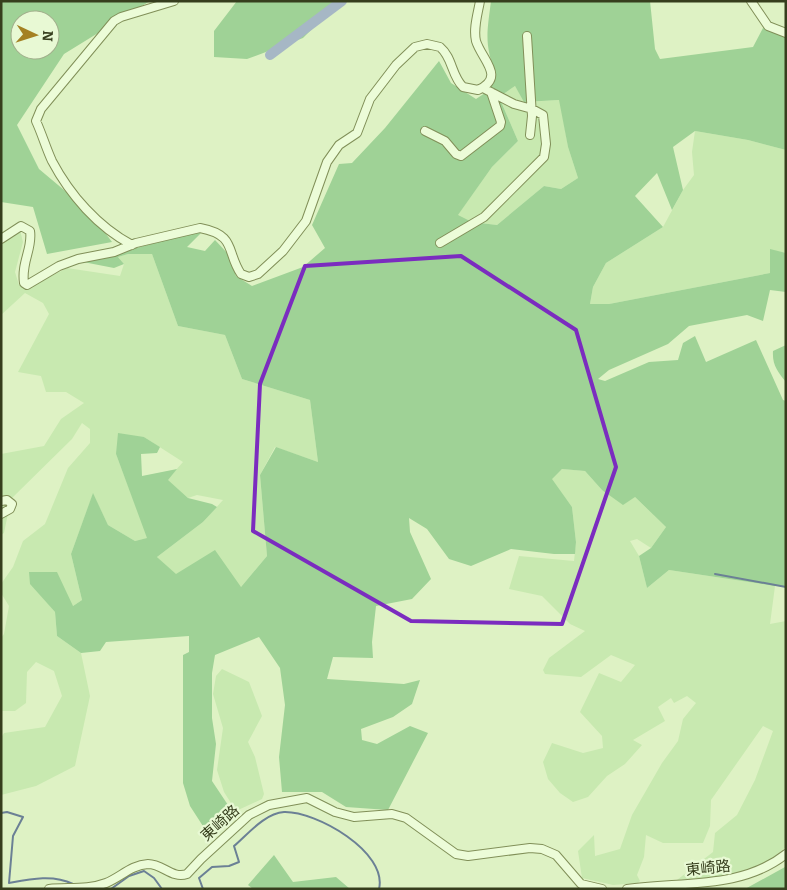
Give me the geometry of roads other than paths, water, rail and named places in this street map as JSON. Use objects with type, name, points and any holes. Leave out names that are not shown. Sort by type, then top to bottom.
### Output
[{"type":"street","points":[[132,245],[104,226],[72,194],[52,160],[36,121],[40,108],[114,21],[121,17],[174,1]]},
{"type":"street","points":[[1,239],[21,226],[30,231],[22,269],[24,284],[28,285],[63,264],[114,252],[183,231],[204,229],[228,242],[241,274],[249,277],[258,274],[284,251],[306,221],[327,162],[339,146],[357,133],[373,95],[409,50],[421,45],[440,47],[448,57],[455,77],[463,87],[472,90],[483,88],[489,84],[491,73],[476,42],[480,1]]},
{"type":"street","points":[[750,1],[768,26],[786,34]]},
{"type":"street","points":[[527,36],[532,109],[530,135]]},
{"type":"street","points":[[440,243],[484,218],[544,157],[546,144],[543,115],[532,109],[514,104],[483,88]]},
{"type":"street","points":[[425,131],[445,141],[456,154],[461,156],[500,126],[501,122],[491,92]]},
{"type":"street","points":[[1,501],[7,500],[12,504],[10,509],[1,514]]},
{"type":"street","name":"東崎路","points":[[49,889],[82,888],[105,884],[141,865],[160,866],[176,876],[187,874],[200,859],[249,815],[268,805],[307,798],[335,812],[354,817],[392,814],[406,818],[456,854],[468,856],[530,848],[542,850],[556,855],[581,884],[602,889]]},
{"type":"street","name":"東崎路","points":[[627,889],[740,878],[768,866],[786,854]]},
{"type":"waterway","points":[[270,55],[342,1]]},
{"type":"waterway","points":[[715,574],[786,587]]},
{"type":"waterway","points":[[1,813],[7,812],[23,817],[13,836],[9,883],[49,878],[73,884]]},
{"type":"waterway","points":[[203,889],[199,878],[212,867],[229,866],[239,862],[234,846],[263,820],[277,813],[284,812],[314,818],[347,836],[372,861],[379,875],[379,889]]},
{"type":"waterway","points":[[111,889],[129,876],[144,871],[154,878],[162,889]]}]
